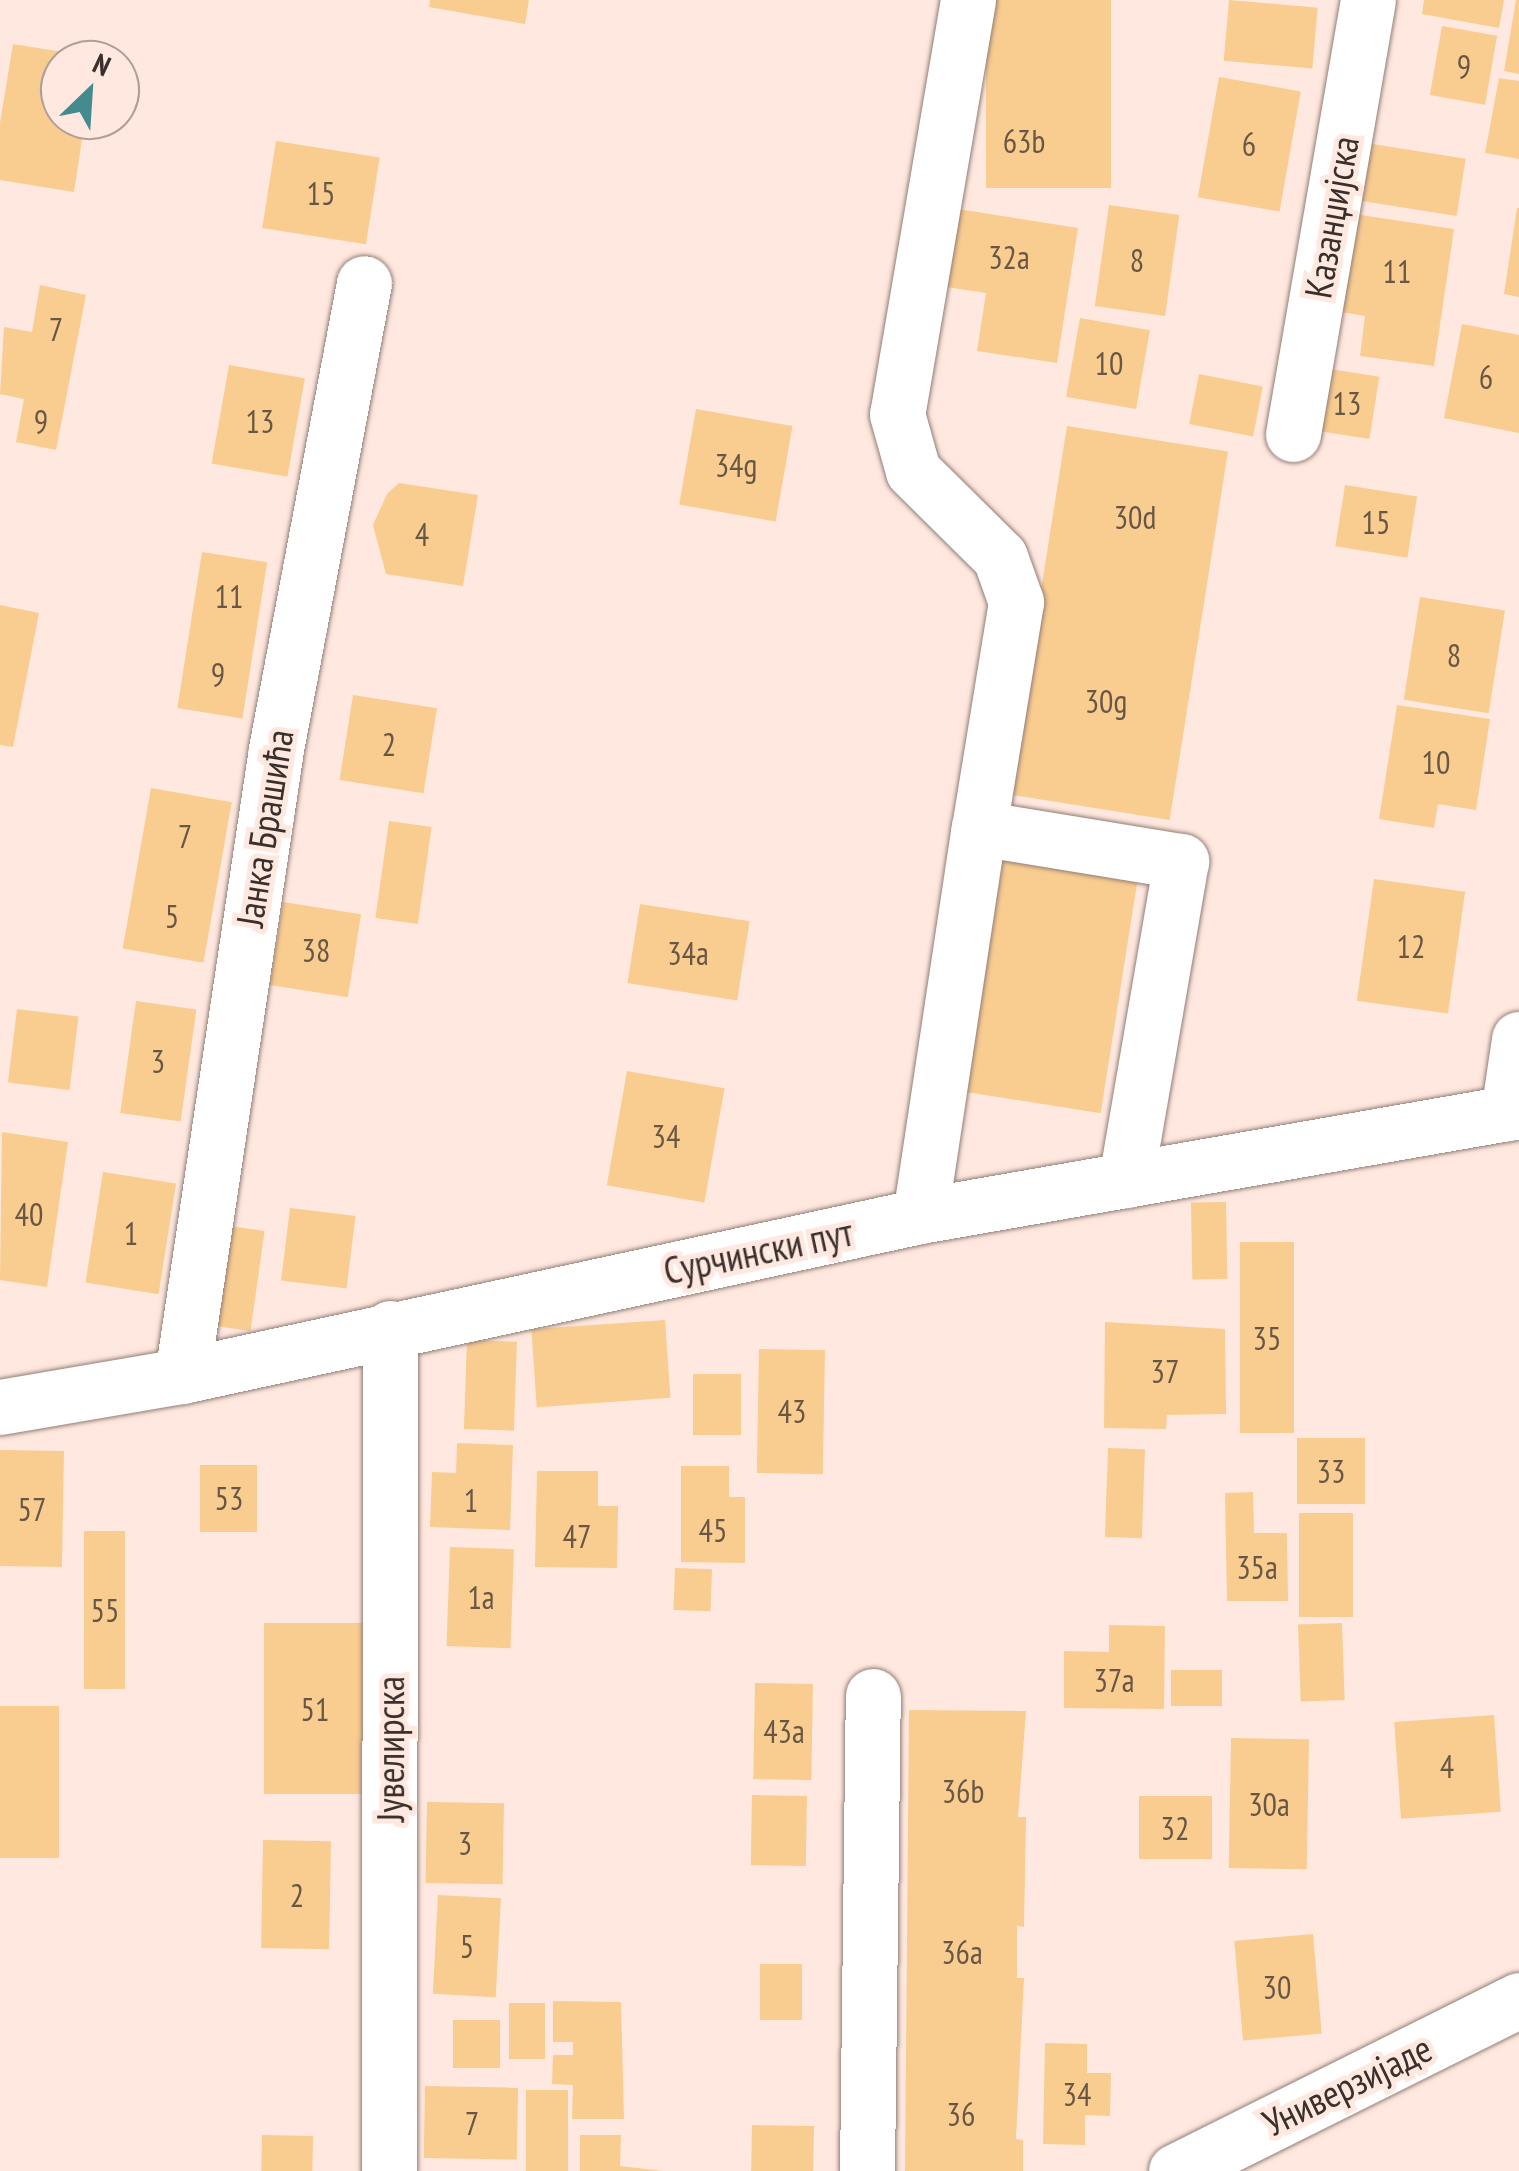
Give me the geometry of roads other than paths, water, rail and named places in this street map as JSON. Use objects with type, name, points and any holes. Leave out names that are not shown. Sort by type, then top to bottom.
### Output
[{"type":"street","points":[[920,1216],[1016,602],[1000,557],[913,470],[897,414],[968,0]]},
{"type":"street","name":"Казанџијска","points":[[1293,434],[1368,0]]},
{"type":"street","name":"Јанка Брашића","points":[[182,1376],[276,749],[364,283]]},
{"type":"street","points":[[979,828],[1180,862],[1126,1180]]},
{"type":"street","points":[[1514,1112],[1519,1039]]},
{"type":"street","name":"Сурчински пут","points":[[0,1408],[182,1376],[920,1216],[1514,1112]]},
{"type":"street","name":"Јувелирска","points":[[389,2171],[390,1328]]},
{"type":"street","points":[[867,2171],[873,1696]]},
{"type":"street","name":"Универзијаде","points":[[1176,2171],[1519,2000]]}]
